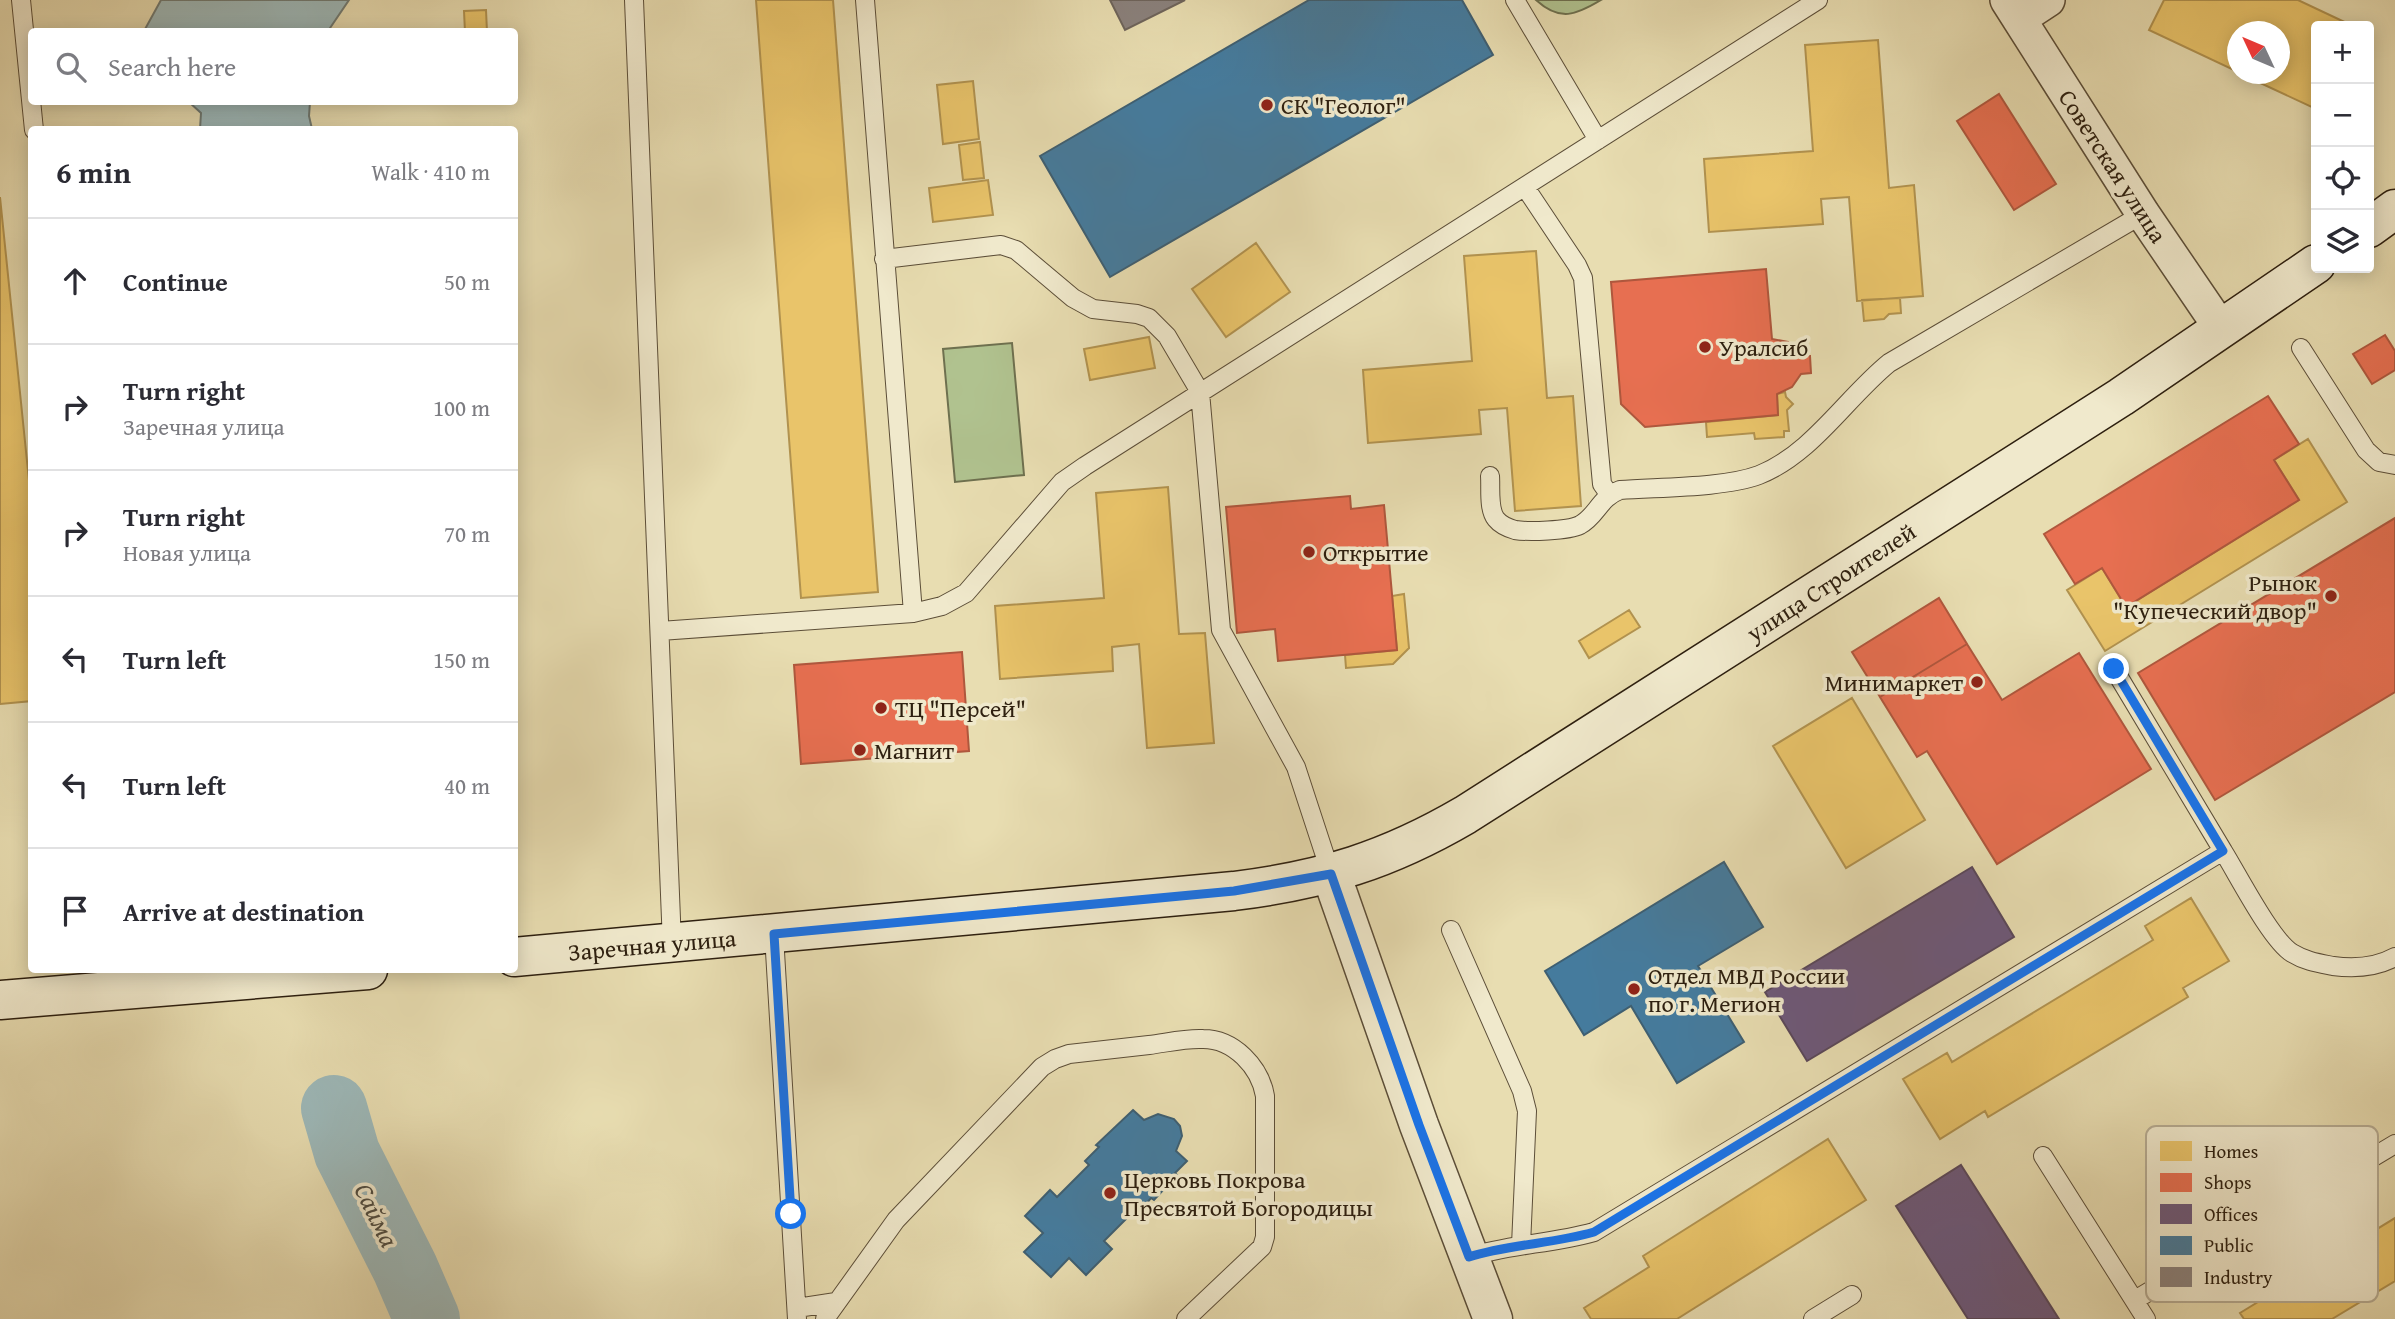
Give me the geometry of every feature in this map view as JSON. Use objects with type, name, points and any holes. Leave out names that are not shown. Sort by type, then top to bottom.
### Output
[{"type":"main road","points":[[2374,224],[2395,209]]},
{"type":"main road","name":"улица Строителей","points":[[1331,874],[1388,856],[1425,839],[1465,815],[2222,330],[2311,268]]},
{"type":"main road","points":[[1331,874],[1419,1125],[1493,1319]]},
{"type":"main road","name":"Заречная улица","points":[[518,957],[1234,891],[1331,874]]},
{"type":"main road","points":[[0,1000],[82,988],[320,973]]},
{"type":"street","points":[[2013,9],[2048,0]]},
{"type":"street","name":"Советская улица","points":[[2013,9],[2143,214],[2222,330]]},
{"type":"lane","points":[[21,0],[28,70]]},
{"type":"lane","points":[[634,0],[672,944]]},
{"type":"lane","points":[[865,0],[913,613]]},
{"type":"lane","points":[[1515,0],[1598,140]]},
{"type":"lane","points":[[660,631],[913,613],[942,606],[966,593],[1062,482],[1818,0]]},
{"type":"lane","points":[[32,105],[34,126]]},
{"type":"lane","points":[[1525,187],[1583,278],[1602,484],[1609,494]]},
{"type":"lane","points":[[1490,476],[1492,512],[1504,526],[1515,530],[1570,528],[1579,525],[1588,519],[1609,494],[1620,490],[1734,482],[1761,474],[1797,452],[1889,363],[2143,214]]},
{"type":"lane","points":[[884,259],[1001,245],[1016,250],[1073,298],[1093,309],[1137,314],[1149,318],[1159,326],[1200,392],[1221,630],[1296,767],[1331,874]]},
{"type":"lane","points":[[2301,348],[2366,450],[2379,462],[2395,465]]},
{"type":"lane","points":[[2114,669],[2277,939],[2290,952],[2309,962],[2355,969],[2384,963],[2395,957]]},
{"type":"lane","points":[[1469,1257],[1499,1248],[1564,1240],[1594,1232],[2223,851]]},
{"type":"lane","points":[[1451,930],[1522,1091],[1527,1111],[1521,1245]]},
{"type":"lane","points":[[774,934],[797,1313],[836,1303]]},
{"type":"lane","points":[[825,1319],[896,1220],[1042,1067],[1069,1054],[1203,1039],[1228,1045],[1255,1069],[1262,1083],[1265,1096],[1265,1237],[1262,1247],[1186,1319]]},
{"type":"lane","points":[[2378,1154],[2395,1144]]},
{"type":"lane","points":[[2043,1156],[2146,1319]]},
{"type":"lane","points":[[2135,1300],[2146,1293]]},
{"type":"lane","points":[[1813,1319],[1852,1295]]},
{"type":"green space","points":[[1536,0],[1601,0],[1576,12],[1561,14]]},
{"type":"green space","points":[[1012,343],[1024,475],[955,482],[943,349]]},
{"type":"water","points":[[161,0],[349,0],[330,28],[146,28]]},
{"type":"water","points":[[192,105],[310,105],[311,126],[200,126],[201,113]]},
{"type":"building: Homes","points":[[756,0],[833,0],[878,592],[801,598]]},
{"type":"building: Homes","points":[[2164,0],[2298,0],[2342,21],[2311,21],[2311,107],[2262,84],[2290,84],[2290,21],[2227,21],[2227,67],[2149,30]]},
{"type":"building: Homes","points":[[486,10],[487,28],[465,28],[464,11]]},
{"type":"building: Homes","points":[[1878,40],[1889,188],[1914,185],[1923,296],[1857,301],[1849,197],[1821,199],[1823,224],[1709,232],[1704,159],[1813,151],[1805,45]]},
{"type":"building: Homes","points":[[973,81],[979,139],[943,144],[937,85]]},
{"type":"building: Homes","points":[[980,142],[984,178],[963,180],[959,145]]},
{"type":"building: Homes","points":[[988,180],[993,215],[933,222],[929,188]]},
{"type":"building: Homes","points":[[0,197],[28,471],[28,701],[0,704]]},
{"type":"building: Homes","points":[[1256,243],[1290,292],[1226,337],[1192,289]]},
{"type":"building: Homes","points":[[1536,251],[1547,398],[1573,396],[1581,506],[1515,511],[1507,408],[1479,410],[1481,434],[1368,443],[1363,370],[1472,361],[1464,256]]},
{"type":"building: Homes","points":[[1900,298],[1901,313],[1889,314],[1884,319],[1864,321],[1862,300]]},
{"type":"building: Homes","points":[[1149,337],[1155,368],[1090,380],[1084,349]]},
{"type":"building: Homes","points":[[1785,392],[1793,404],[1787,410],[1789,431],[1784,431],[1784,437],[1755,439],[1754,433],[1707,437],[1706,422],[1778,415],[1777,394]]},
{"type":"building: Homes","points":[[2308,439],[2347,502],[2105,651],[2067,590],[2102,568],[2126,607],[2299,500],[2274,460]]},
{"type":"building: Homes","points":[[1168,487],[1179,634],[1205,633],[1214,743],[1147,748],[1139,644],[1112,647],[1113,671],[1000,679],[995,606],[1104,598],[1096,493]]},
{"type":"building: Homes","points":[[1404,594],[1409,648],[1393,664],[1346,668],[1345,655],[1397,650],[1392,596]]},
{"type":"building: Homes","points":[[1629,610],[1640,627],[1589,658],[1579,641]]},
{"type":"building: Homes","points":[[1852,698],[1925,820],[1846,868],[1773,746]]},
{"type":"building: Homes","points":[[2191,898],[2229,961],[2183,988],[2188,997],[1988,1117],[1985,1111],[1940,1139],[1903,1079],[1947,1053],[1952,1062],[2153,940],[2145,926]]},
{"type":"building: Homes","points":[[1828,1139],[1866,1200],[1677,1319],[1591,1319],[1584,1308],[1649,1267],[1643,1256]]},
{"type":"building: Homes","points":[[2395,1218],[2395,1281],[2378,1291],[2378,1228]]},
{"type":"building: Homes","points":[[2258,1302],[2360,1302],[2332,1319],[2244,1319],[2240,1313]]},
{"type":"building: Shops","points":[[1999,94],[2056,184],[2014,210],[1957,121]]},
{"type":"building: Shops","name":"Уралсиб","points":[[1766,269],[1772,339],[1788,342],[1800,356],[1810,356],[1811,373],[1801,374],[1792,387],[1777,394],[1778,415],[1645,427],[1621,404],[1611,282]]},
{"type":"building: Shops","points":[[2385,335],[2395,351],[2395,370],[2372,384],[2353,354]]},
{"type":"building: Shops","points":[[2268,396],[2299,444],[2274,460],[2299,500],[2126,607],[2102,568],[2075,584],[2044,534]]},
{"type":"building: Shops","name":"Открытие","points":[[1350,496],[1351,509],[1384,505],[1397,650],[1278,661],[1275,629],[1237,633],[1226,507]]},
{"type":"building: Shops","name":"Рынок \"Купеческий двор\"","points":[[2395,518],[2395,692],[2215,800],[2138,673]]},
{"type":"building: Shops","points":[[1939,598],[1967,644],[1880,697],[1852,652]]},
{"type":"building: Shops","points":[[1967,644],[2002,700],[2079,653],[2151,769],[1997,864],[1927,751],[1917,757],[1880,697]]},
{"type":"building: Shops","name":"ТЦ \"Персей\"","points":[[962,652],[969,751],[801,764],[794,665]]},
{"type":"building: Offices","points":[[1972,867],[2014,937],[1807,1061],[1765,992]]},
{"type":"building: Offices","points":[[1961,1165],[2059,1319],[1968,1319],[1896,1206]]},
{"type":"building: Public","name":"СК \"Геолог\"","points":[[1309,0],[1462,0],[1493,55],[1110,277],[1040,156]]},
{"type":"building: Public","name":"Отдел МВД России по г. Мегион","points":[[1724,862],[1763,927],[1698,966],[1744,1042],[1677,1083],[1631,1006],[1584,1035],[1545,971]]},
{"type":"building: Public","name":"Церковь Покрова Пресвятой Богородицы","points":[[1133,1110],[1144,1120],[1158,1114],[1174,1119],[1180,1126],[1182,1136],[1176,1151],[1187,1161],[1154,1200],[1151,1198],[1139,1212],[1136,1209],[1104,1241],[1112,1249],[1086,1275],[1069,1258],[1051,1277],[1024,1252],[1043,1233],[1025,1216],[1050,1190],[1057,1197],[1089,1165],[1085,1161],[1099,1147],[1096,1145]]},
{"type":"building: Industry","points":[[1110,0],[1185,0],[1125,30]]},
{"type":"waterway","name":"Сайма","points":[[334,1108],[347,1153],[405,1268],[427,1319]]},
{"type":"place","name":"СК \"Геолог\"","points":[[1267,105]]},
{"type":"place","name":"Уралсиб","points":[[1705,347]]},
{"type":"place","name":"Открытие","points":[[1309,552]]},
{"type":"place","name":"Рынок \"Купеческий двор\"","points":[[2331,596]]},
{"type":"place","name":"Минимаркет","points":[[1977,682]]},
{"type":"place","name":"ТЦ \"Персей\"","points":[[881,708]]},
{"type":"place","name":"Магнит","points":[[860,750]]},
{"type":"place","name":"Отдел МВД России по г. Мегион","points":[[1634,989]]},
{"type":"place","name":"Церковь Покрова Пресвятой Богородицы","points":[[1110,1193]]},
{"type":"route","points":[[791,1214],[774,934],[1234,891],[1331,874],[1419,1125],[1469,1257],[1499,1248],[1564,1240],[1594,1232],[2223,851],[2114,669]]}]
